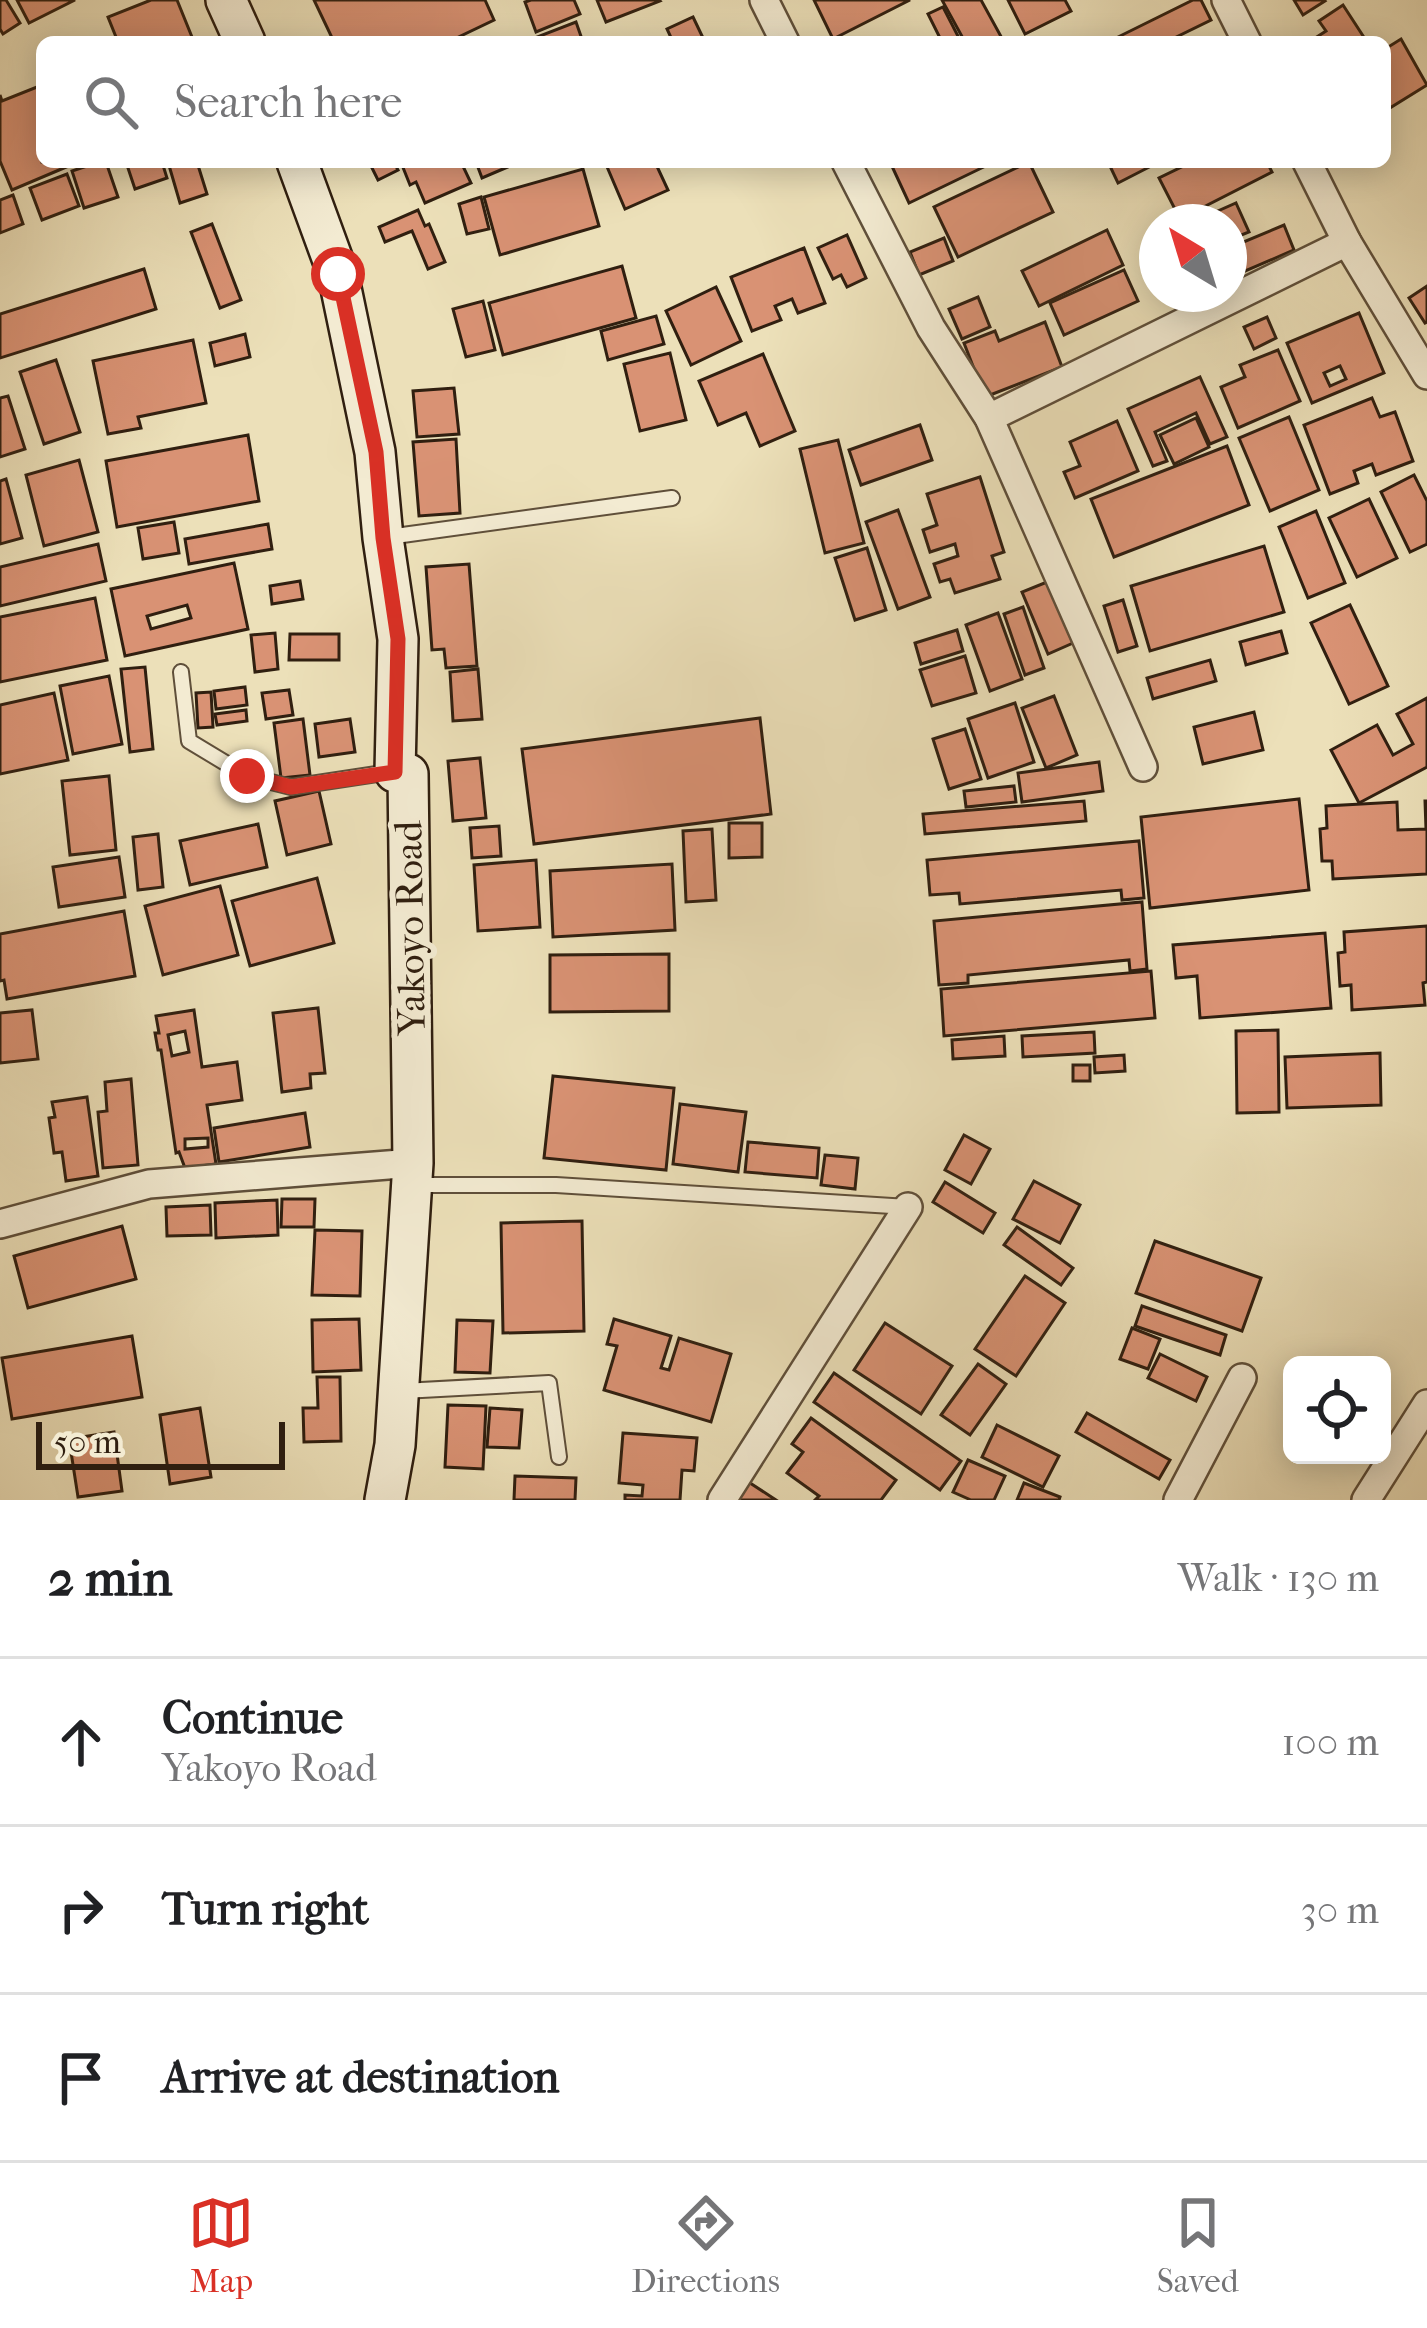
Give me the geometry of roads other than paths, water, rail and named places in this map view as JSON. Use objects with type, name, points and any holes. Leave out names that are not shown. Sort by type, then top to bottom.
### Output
[{"type":"main road","points":[[226,0],[242,36]]},
{"type":"main road","name":"Yakoyo Road","points":[[299,168],[338,274],[376,452],[398,639],[395,772],[408,774],[412,1174],[395,1445],[385,1500]]},
{"type":"street","points":[[764,0],[782,36]]},
{"type":"street","points":[[1226,0],[1244,36]]},
{"type":"street","points":[[849,168],[931,328],[989,418],[1144,767]]},
{"type":"street","points":[[1310,168],[1347,242],[1427,375]]},
{"type":"street","points":[[989,418],[1347,242]]},
{"type":"street","points":[[0,1224],[149,1184],[412,1174]]},
{"type":"street","points":[[722,1500],[908,1207]]},
{"type":"street","points":[[1178,1500],[1242,1378]]},
{"type":"street","points":[[1366,1500],[1427,1404]]},
{"type":"lane","points":[[383,538],[672,499]]},
{"type":"lane","points":[[181,672],[189,741],[247,776],[291,787],[395,772]]},
{"type":"lane","points":[[412,1174],[908,1207]]},
{"type":"lane","points":[[398,1392],[549,1383],[560,1457]]}]
